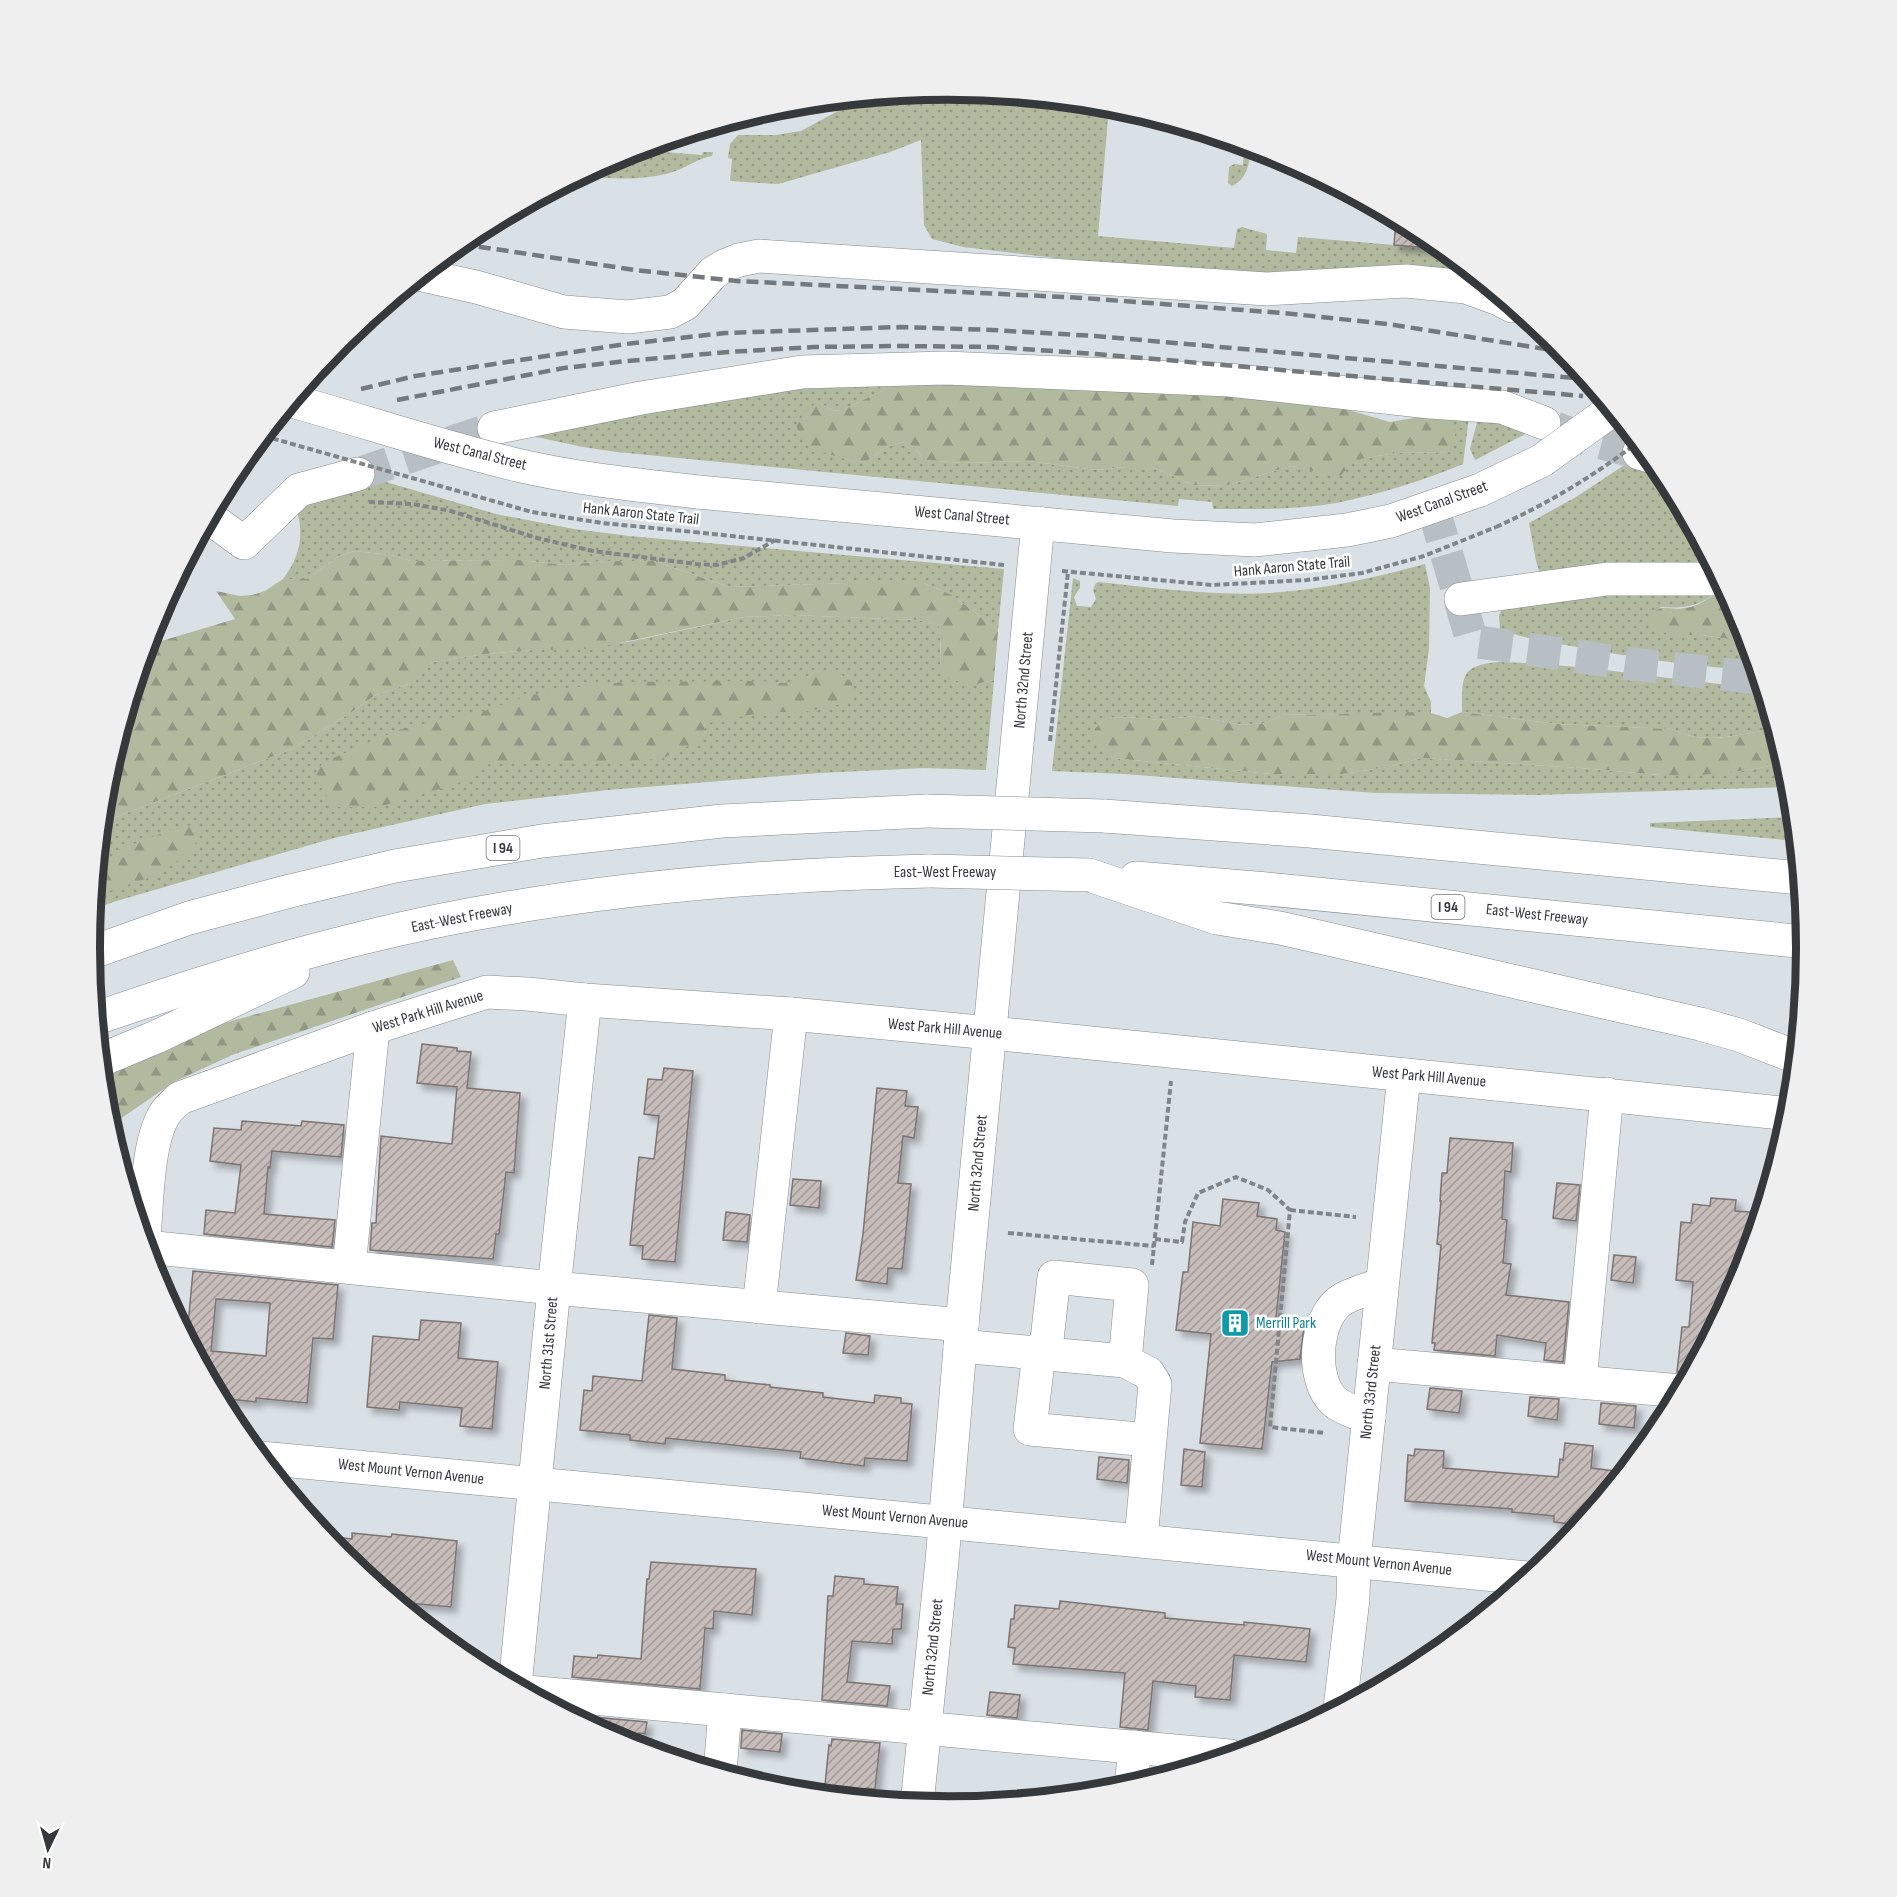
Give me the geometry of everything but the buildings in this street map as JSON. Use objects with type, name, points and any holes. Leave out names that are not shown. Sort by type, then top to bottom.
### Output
[{"type":"main road","points":[[431,277],[564,312],[628,317],[670,312],[685,304],[713,273],[724,266],[759,256],[1267,289],[1406,281],[1466,287],[1489,295]]},
{"type":"main road","points":[[494,428],[641,398],[802,372],[945,368],[1230,380],[1430,402],[1502,406],[1544,423]]},
{"type":"main road","name":"West Canal Street","points":[[299,403],[442,445],[518,465],[579,477],[698,492],[1173,536],[1255,540],[1347,531],[1391,521],[1480,490],[1541,461],[1606,414]]},
{"type":"main road","points":[[215,522],[244,543],[299,490],[361,487]]},
{"type":"main road","name":"North 32nd Street","points":[[918,1795],[1038,523]]},
{"type":"main road","points":[[1461,599],[1607,579],[1712,579]]},
{"type":"main road","name":"I 94","points":[[100,949],[189,918],[290,891],[395,866],[531,843],[722,821],[927,811],[1104,816],[1310,831],[1793,877]]},
{"type":"main road","name":"East-West Freeway","points":[[103,1016],[172,992],[279,960],[494,910],[561,899],[807,874],[930,871],[1089,875],[1267,889],[1796,941]]},
{"type":"main road","points":[[1089,875],[1217,918],[1280,928],[1700,1024],[1748,1038],[1789,1054]]},
{"type":"main road","points":[[108,1057],[156,1037],[362,939]]},
{"type":"main road","name":"West Park Hill Avenue","points":[[146,1220],[152,1155],[157,1130],[165,1113],[180,1098],[373,1028],[487,992],[791,1014],[1780,1113]]},
{"type":"main road","name":"North 31st Street","points":[[516,1678],[585,1000]]},
{"type":"main road","points":[[759,1307],[791,1014]]},
{"type":"main road","points":[[349,1267],[373,1028]]},
{"type":"main road","name":"North 33rd Street","points":[[1341,1700],[1353,1599],[1354,1561],[1404,1075]]},
{"type":"main road","points":[[1580,1382],[1607,1094]]},
{"type":"main road","points":[[156,1248],[759,1307],[961,1335],[1039,1353],[1125,1361],[1148,1373],[1155,1384],[1141,1540]]},
{"type":"main road","points":[[1125,1361],[1131,1285],[1054,1277],[1047,1340],[1039,1353],[1030,1429],[1149,1440]]},
{"type":"main road","points":[[1369,1418],[1336,1403],[1323,1387],[1319,1366],[1319,1340],[1329,1316],[1342,1299],[1382,1284]]},
{"type":"main road","points":[[1374,1364],[1672,1390]]},
{"type":"main road","name":"West Mount Vernon Avenue","points":[[272,1459],[1518,1577]]},
{"type":"main road","points":[[544,1694],[1211,1754]]},
{"type":"main road","points":[[721,1765],[725,1710]]},
{"type":"main road","points":[[1132,1776],[1135,1747]]},
{"type":"path","name":"Hank Aaron State Trail","points":[[272,438],[532,512],[602,523],[1008,565]]},
{"type":"path","name":"Hank Aaron State Trail","points":[[1061,571],[1212,585],[1307,580],[1362,573],[1424,556],[1496,527],[1610,464],[1636,453]]},
{"type":"path","points":[[361,487],[413,504],[451,511],[537,538],[593,551],[717,565],[744,558],[775,540]]},
{"type":"path","points":[[1155,1239],[1182,1242],[1185,1221],[1198,1192],[1236,1177],[1268,1190],[1290,1210],[1356,1217]]},
{"type":"path","points":[[1290,1210],[1270,1427],[1336,1434]]},
{"type":"path","points":[[1008,1233],[1154,1246]]},
{"type":"green space","points":[[948,100],[1004,102],[1108,116],[1098,236],[1234,248],[1237,229],[1242,227],[1267,234],[1266,250],[1296,253],[1298,237],[1426,248],[1471,281],[1290,279],[1081,261],[963,247],[932,239],[924,225],[921,140],[890,152],[778,184],[730,181],[732,159],[728,158],[730,144],[738,135],[776,135],[801,131],[845,107],[893,102]]},
{"type":"green space","points":[[660,152],[702,155],[703,152],[713,152],[712,156],[661,175],[627,179],[597,177]]},
{"type":"green space","points":[[1244,154],[1249,156],[1245,175],[1232,186],[1228,183],[1229,167],[1234,164],[1243,165]]},
{"type":"green space","points":[[908,378],[841,411],[832,410],[820,403],[845,459],[864,462],[885,447],[905,442],[916,448],[923,460],[963,463],[1028,461],[1096,470],[1153,467],[1193,485],[1225,486],[1291,466],[1340,475],[1354,460],[1396,453],[1451,452],[1450,419],[1469,417],[1463,464],[1401,486],[1336,503],[1259,509],[1213,509],[1212,502],[1179,499],[1178,506],[617,452],[513,432],[720,392]]},
{"type":"green space","points":[[908,378],[1124,386],[1335,406],[1390,422],[1431,415],[1450,419],[1455,439],[1452,452],[1396,453],[1355,460],[1340,476],[1291,466],[1225,486],[1193,485],[1153,467],[1096,470],[1028,461],[963,463],[923,460],[916,448],[905,442],[885,447],[864,462],[815,450],[803,440],[796,426],[808,407],[820,403],[832,410],[841,411]]},
{"type":"green space","points":[[1480,411],[1537,428],[1475,460],[1470,449]]},
{"type":"green space","points":[[1623,466],[1646,467],[1683,525],[1709,573],[1541,577],[1529,523],[1576,497]]},
{"type":"green space","points":[[372,478],[496,514],[574,529],[629,536],[1004,569],[998,630],[952,595],[924,583],[729,587],[654,561],[605,561],[565,565],[520,560],[411,561],[391,555],[354,551],[339,556],[307,579],[283,579],[294,562],[300,544],[300,525],[295,505]]},
{"type":"green space","points":[[354,551],[391,555],[411,561],[520,560],[565,565],[605,561],[654,561],[729,587],[924,583],[952,595],[998,630],[994,680],[977,684],[950,680],[940,665],[941,635],[938,625],[919,620],[791,615],[744,617],[590,649],[533,650],[433,662],[414,682],[374,696],[292,749],[111,819],[129,729],[158,642],[235,619],[216,591],[240,596],[252,595],[265,591],[283,579],[307,579],[339,556]]},
{"type":"green space","points":[[1425,564],[1430,588],[1429,649],[1424,686],[1431,702],[1431,713],[1285,714],[1265,723],[1242,725],[1194,716],[1159,720],[1128,717],[1107,718],[1095,728],[1113,758],[1271,774],[1342,774],[1388,767],[1421,758],[1660,775],[1749,770],[1776,765],[1781,787],[1537,795],[1376,793],[1124,774],[1052,771],[1073,578],[1080,581],[1080,588],[1074,597],[1077,606],[1091,607],[1096,599],[1093,590],[1099,582],[1162,589],[1247,594],[1308,589]]},
{"type":"green space","points":[[1716,589],[1718,592],[1694,605],[1660,607],[1672,635],[1702,635],[1738,640],[1749,670],[1618,654],[1535,639],[1500,629],[1501,611],[1520,601]]},
{"type":"green space","points":[[1718,592],[1738,640],[1702,635],[1672,635],[1649,628],[1652,613],[1657,610],[1690,607]]},
{"type":"green space","points":[[791,615],[919,620],[939,625],[940,665],[977,684],[994,680],[986,770],[924,768],[819,773],[608,790],[485,804],[334,838],[102,906],[111,819],[292,749],[374,696],[414,682],[433,662],[485,654],[628,642],[744,617]]},
{"type":"green space","points":[[1533,663],[1755,687],[1768,730],[1710,738],[1684,734],[1672,729],[1557,724],[1462,712],[1462,689],[1466,675],[1477,666]]},
{"type":"green space","points":[[821,672],[842,675],[852,683],[851,702],[804,712],[764,712],[709,723],[695,743],[661,759],[585,763],[494,761],[457,784],[378,807],[334,807],[315,778],[322,763],[398,730],[484,711],[526,696],[625,682],[785,683]]},
{"type":"green space","points":[[1405,712],[1431,713],[1447,718],[1462,712],[1557,724],[1672,729],[1684,734],[1710,738],[1768,730],[1776,765],[1700,775],[1660,775],[1421,758],[1388,767],[1342,774],[1271,774],[1113,758],[1092,741],[1095,728],[1107,718],[1128,717],[1159,720],[1194,716],[1242,725],[1265,723],[1285,714]]},
{"type":"green space","points":[[1786,817],[1789,840],[1650,827],[1650,823]]},
{"type":"green space","points":[[185,825],[198,827],[198,838],[190,854],[148,878],[102,894],[106,860],[138,842]]},
{"type":"green space","points":[[453,960],[461,977],[232,1055],[174,1082],[118,1120],[110,1070],[217,1025]]},
{"type":"tunnel","points":[[358,474],[494,428]]},
{"type":"tunnel","points":[[1555,428],[1636,452]]},
{"type":"tunnel","points":[[1433,507],[1472,641],[1631,664],[1751,677]]},
{"type":"railway","points":[[473,246],[635,270],[737,281],[1083,298],[1283,313],[1388,324],[1549,350]]},
{"type":"railway","points":[[361,389],[415,376],[626,344],[725,333],[901,327],[1095,336],[1576,378]]},
{"type":"railway","points":[[397,400],[564,368],[627,361],[814,347],[899,346],[993,347],[1096,354],[1583,396]]},
{"type":"place","name":"Merrill Park","points":[[1235,1323]]}]
